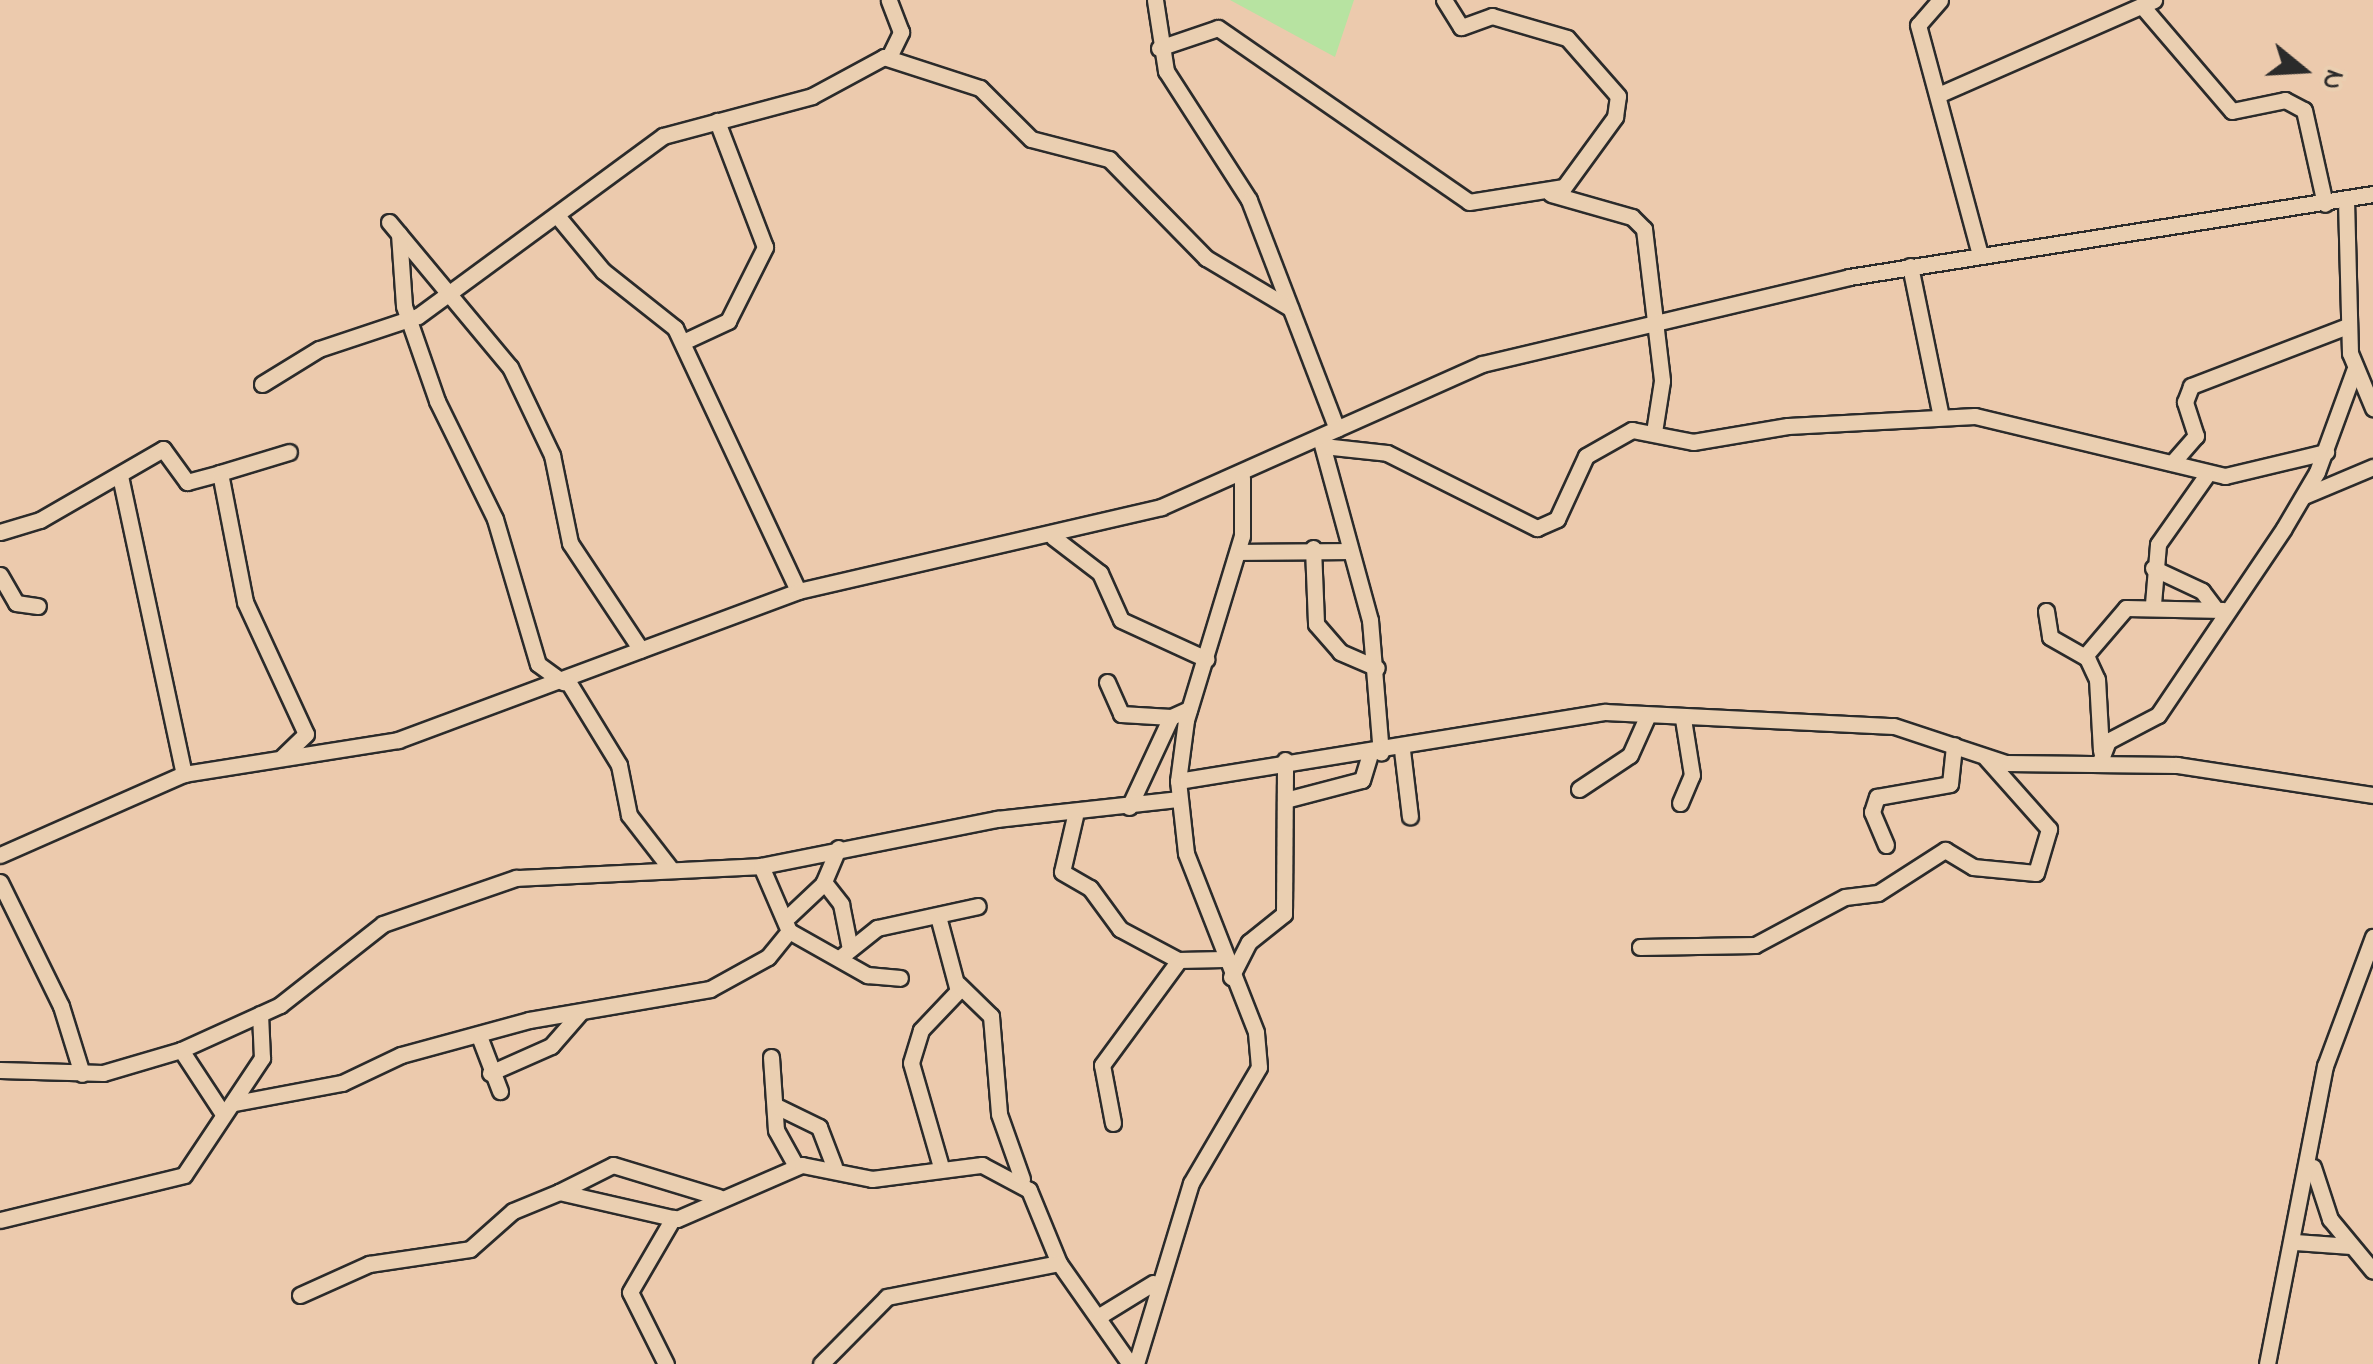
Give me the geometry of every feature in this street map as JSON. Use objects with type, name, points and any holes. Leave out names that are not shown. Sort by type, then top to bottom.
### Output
[{"type":"street","points":[[262,384],[319,349],[409,322],[558,218],[646,146],[717,121],[812,96],[889,58],[900,32],[889,0]]},
{"type":"street","points":[[1155,0],[1158,48],[1249,200],[1337,429]]},
{"type":"street","points":[[1444,0],[1461,27],[1492,16],[1566,38],[1618,96],[1615,117],[1561,194]]},
{"type":"street","points":[[1940,0],[1918,25],[1980,256]]},
{"type":"street","points":[[1938,95],[2148,3],[2232,111],[2286,100],[2304,110],[2325,204]]},
{"type":"street","points":[[1158,48],[1218,28],[1457,196],[1488,204],[1561,194],[1638,221],[1662,381],[1654,432]]},
{"type":"street","points":[[889,58],[980,88],[1031,140],[1109,159],[1206,258],[1290,308]]},
{"type":"street","points":[[683,342],[728,321],[765,247],[717,121]]},
{"type":"street","points":[[0,856],[184,774],[398,740],[565,681],[798,591],[1053,537],[1242,478],[1321,442],[1337,429],[1482,364],[1655,318],[1910,266],[2373,194]]},
{"type":"street","points":[[2346,200],[2347,326],[2354,371],[2373,408]]},
{"type":"street","points":[[558,218],[585,254],[683,342],[798,591]]},
{"type":"street","points":[[641,650],[570,543],[552,455],[522,388],[456,291],[394,228],[409,322],[495,519],[536,658],[565,681],[620,766],[629,815],[670,868]]},
{"type":"street","points":[[1910,266],[1941,417]]},
{"type":"street","points":[[2173,462],[2196,436],[2185,402],[2191,386],[2347,326]]},
{"type":"street","points":[[2101,755],[2158,715],[2219,609],[2304,496],[2326,452],[2354,371]]},
{"type":"street","points":[[1321,442],[1398,457],[1537,528],[1557,518],[1596,448],[1632,430],[1693,442],[1788,426],[1941,417],[2024,424],[2208,473],[2246,475],[2326,452]]},
{"type":"street","points":[[1288,799],[1362,780],[1376,753],[1377,668],[1321,442]]},
{"type":"street","points":[[0,532],[120,476],[163,448],[187,482],[289,452]]},
{"type":"street","points":[[2304,496],[2373,467]]},
{"type":"street","points":[[220,473],[243,598],[306,734],[279,759]]},
{"type":"street","points":[[2154,604],[2153,568],[2164,530],[2208,473]]},
{"type":"street","points":[[120,476],[184,774]]},
{"type":"street","points":[[1133,1364],[1156,1280],[1191,1183],[1259,1067],[1256,1032],[1224,960],[1186,853],[1178,799],[1189,709],[1238,552],[1242,478]]},
{"type":"street","points":[[1053,537],[1100,573],[1121,620],[1206,658]]},
{"type":"street","points":[[1238,552],[1313,548],[1346,551]]},
{"type":"street","points":[[1313,548],[1316,624],[1340,652],[1377,668]]},
{"type":"street","points":[[2153,568],[2202,590],[2219,609]]},
{"type":"street","points":[[0,575],[16,603],[38,606]]},
{"type":"street","points":[[2085,656],[2114,616],[2154,604],[2219,609]]},
{"type":"street","points":[[2046,611],[2050,637],[2085,656],[2101,688],[2093,730],[2101,755]]},
{"type":"street","points":[[1107,682],[1121,714],[1171,717],[1189,709]]},
{"type":"street","points":[[1178,781],[1285,760],[1402,750],[1605,712],[1683,719],[1894,726],[1986,758],[2042,764],[2101,755],[2373,795]]},
{"type":"street","points":[[1129,807],[1171,717]]},
{"type":"street","points":[[1579,789],[1630,755],[1647,717]]},
{"type":"street","points":[[1680,803],[1692,775],[1683,719]]},
{"type":"street","points":[[1886,845],[1872,812],[1877,797],[1950,784],[1954,745]]},
{"type":"street","points":[[1402,750],[1410,817]]},
{"type":"street","points":[[1640,948],[1755,944],[1845,897],[1878,893],[1945,850],[1973,867],[2036,873],[2048,829],[1986,758]]},
{"type":"street","points":[[1231,977],[1248,942],[1283,916],[1288,799],[1285,760]]},
{"type":"street","points":[[2016,792],[2042,764]]},
{"type":"street","points":[[0,1070],[82,1074],[181,1050],[260,1014],[383,924],[457,892],[544,874],[760,866],[1024,815],[1074,816],[1178,799]]},
{"type":"street","points":[[1074,816],[1063,874],[1090,888],[1132,940],[1179,960],[1224,960]]},
{"type":"street","points":[[229,1108],[342,1082],[396,1057],[479,1036],[710,989],[768,957],[824,882],[838,848]]},
{"type":"street","points":[[760,866],[789,924],[846,952],[867,975],[900,978]]},
{"type":"street","points":[[0,882],[61,1006],[82,1074]]},
{"type":"street","points":[[824,882],[840,904],[846,952]]},
{"type":"street","points":[[846,952],[877,928],[939,920],[978,906]]},
{"type":"street","points":[[939,920],[958,984],[991,1016],[999,1114],[1058,1263],[1102,1315],[1133,1364]]},
{"type":"street","points":[[2267,1364],[2295,1242],[2324,1066],[2373,936]]},
{"type":"street","points":[[1114,1123],[1102,1066],[1179,960]]},
{"type":"street","points":[[942,1166],[911,1063],[922,1030],[946,1012],[958,984]]},
{"type":"street","points":[[0,1220],[178,1179],[264,1052],[260,1014]]},
{"type":"street","points":[[490,1073],[559,1040],[579,1014]]},
{"type":"street","points":[[479,1036],[500,1092]]},
{"type":"street","points":[[181,1050],[229,1108]]},
{"type":"street","points":[[770,1057],[780,1141],[796,1166]]},
{"type":"street","points":[[776,1106],[819,1127],[834,1166]]},
{"type":"street","points":[[2310,1159],[2330,1219],[2362,1251],[2373,1271]]},
{"type":"street","points":[[300,1295],[369,1264],[470,1249],[513,1212],[613,1165],[718,1197]]},
{"type":"street","points":[[666,1364],[630,1292],[673,1218],[796,1166],[834,1166],[872,1180],[942,1166],[982,1166],[1022,1180]]},
{"type":"street","points":[[560,1192],[673,1218]]},
{"type":"street","points":[[2295,1242],[2362,1251]]},
{"type":"street","points":[[821,1364],[887,1297],[1058,1263]]},
{"type":"street","points":[[1102,1315],[1156,1280]]},
{"type":"green space","points":[[1230,0],[1354,0],[1335,57]]}]
